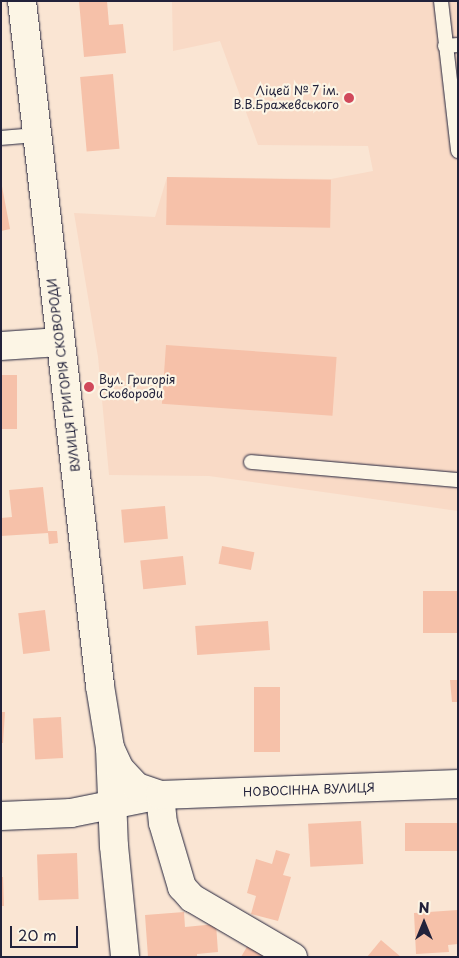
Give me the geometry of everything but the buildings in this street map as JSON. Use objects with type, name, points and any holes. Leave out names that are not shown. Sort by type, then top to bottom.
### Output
[{"type":"street","name":"ВУЛИЦЯ ГРИГОРІЯ СКОВОРОДИ","points":[[22,1],[60,342],[110,748],[112,806],[125,957]]},
{"type":"street","points":[[1,346],[60,342]]},
{"type":"street","name":"ВУЛИЦЯ ГРИГОРІЯ СКОВОРОДИ","points":[[110,748],[120,769],[149,791]]},
{"type":"street","name":"НОВОСІННА ВУЛИЦЯ","points":[[1,816],[71,813],[112,806],[149,791],[458,784]]},
{"type":"street","points":[[149,791],[163,823],[182,888],[192,898],[293,957]]},
{"type":"lane","points":[[441,1],[451,45],[458,151]]},
{"type":"lane","points":[[1,138],[38,135]]},
{"type":"lane","points":[[251,462],[458,480]]},
{"type":"shaded area","points":[[172,1],[458,1],[458,511],[209,476],[109,475],[98,357],[74,213],[155,217],[167,177],[331,179],[373,171],[368,146],[258,145],[220,41],[173,51]]},
{"type":"place","name":"Ліцей № 7 ім. В.В.Бражевського","points":[[349,98]]},
{"type":"place","name":"Вул. Григорія Сковороди","points":[[89,387]]}]
